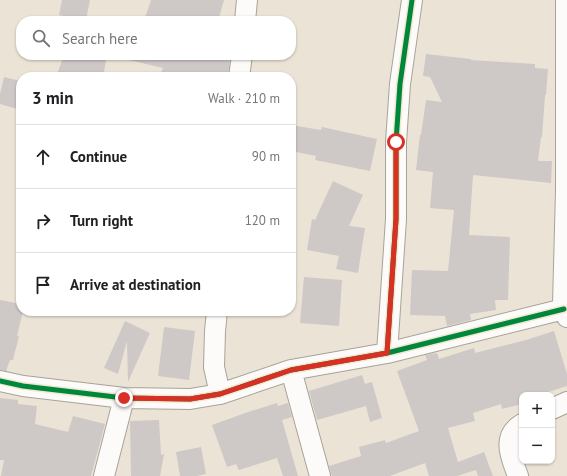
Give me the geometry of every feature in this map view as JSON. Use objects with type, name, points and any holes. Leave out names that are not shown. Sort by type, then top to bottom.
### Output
[{"type":"street","points":[[245,16],[247,0]]},
{"type":"street","points":[[387,353],[396,219],[396,142],[400,84],[412,0]]},
{"type":"street","points":[[0,381],[23,386],[124,398],[190,399],[220,394],[291,370],[387,353],[566,313],[563,305],[566,190],[561,0]]},
{"type":"street","points":[[240,72],[241,60]]},
{"type":"street","points":[[216,316],[214,367],[220,394]]},
{"type":"street","points":[[291,370],[320,476]]},
{"type":"street","points":[[104,476],[124,398]]},
{"type":"street","points":[[555,408],[567,402]]},
{"type":"street","points":[[518,476],[512,462],[508,446],[511,435],[519,426]]},
{"type":"building","points":[[62,0],[90,0],[87,16],[59,15]]},
{"type":"building","points":[[151,0],[224,0],[219,16],[146,16]]},
{"type":"building","points":[[426,54],[471,60],[535,64],[535,68],[548,69],[542,137],[538,161],[552,161],[551,183],[473,175],[469,235],[510,237],[508,300],[495,300],[496,310],[470,314],[471,320],[447,326],[445,316],[410,315],[412,270],[448,271],[454,210],[430,208],[433,172],[416,170],[426,100],[442,102],[430,77],[423,76]]},
{"type":"building","points":[[62,60],[106,60],[104,72],[58,72]]},
{"type":"building","points":[[129,60],[230,60],[228,72],[161,72],[163,68]]},
{"type":"building","points":[[4,77],[16,80],[16,109],[0,104],[0,94]]},
{"type":"building","points":[[296,126],[321,130],[322,127],[377,139],[370,171],[315,160],[316,156],[296,152]]},
{"type":"building","points":[[333,181],[363,195],[349,226],[365,228],[358,273],[336,269],[339,256],[307,250],[312,219],[315,220]]},
{"type":"building","points":[[304,277],[342,280],[339,326],[300,323]]},
{"type":"building","points":[[0,300],[16,303],[16,316],[22,316],[13,360],[10,360],[6,371],[0,370]]},
{"type":"building","points":[[125,321],[150,333],[128,382],[127,341],[118,374],[104,368]]},
{"type":"building","points":[[164,327],[195,331],[189,380],[158,376]]},
{"type":"building","points":[[554,331],[567,374],[567,386],[548,392],[519,392],[519,405],[502,409],[501,404],[473,413],[475,421],[448,428],[458,462],[484,452],[493,476],[478,476],[476,470],[457,476],[429,476],[425,463],[390,476],[332,476],[329,466],[361,456],[359,447],[385,440],[386,443],[419,431],[397,371],[427,360],[425,355],[437,353],[439,359],[474,348],[475,353]]},
{"type":"building","points":[[362,375],[365,384],[372,382],[382,418],[370,422],[366,406],[317,420],[309,391]]},
{"type":"building","points":[[0,398],[18,400],[18,404],[37,406],[35,424],[68,432],[73,416],[105,424],[91,476],[1,476],[4,460],[0,460]]},
{"type":"building","points":[[277,403],[278,406],[288,403],[292,417],[282,420],[298,476],[283,476],[277,458],[239,470],[236,464],[227,467],[212,425]]},
{"type":"building","points":[[159,420],[161,455],[164,454],[160,476],[131,476],[130,421]]},
{"type":"building","points":[[201,447],[206,474],[197,476],[180,476],[176,452]]},
{"type":"cycle path","points":[[387,353],[396,219],[396,142],[400,84],[412,0]]},
{"type":"cycle path","points":[[0,381],[23,386],[124,398],[190,399],[220,394],[291,370],[387,353],[564,309]]},
{"type":"route","points":[[124,398],[190,399],[220,394],[291,370],[387,353],[396,219],[396,142]]}]
